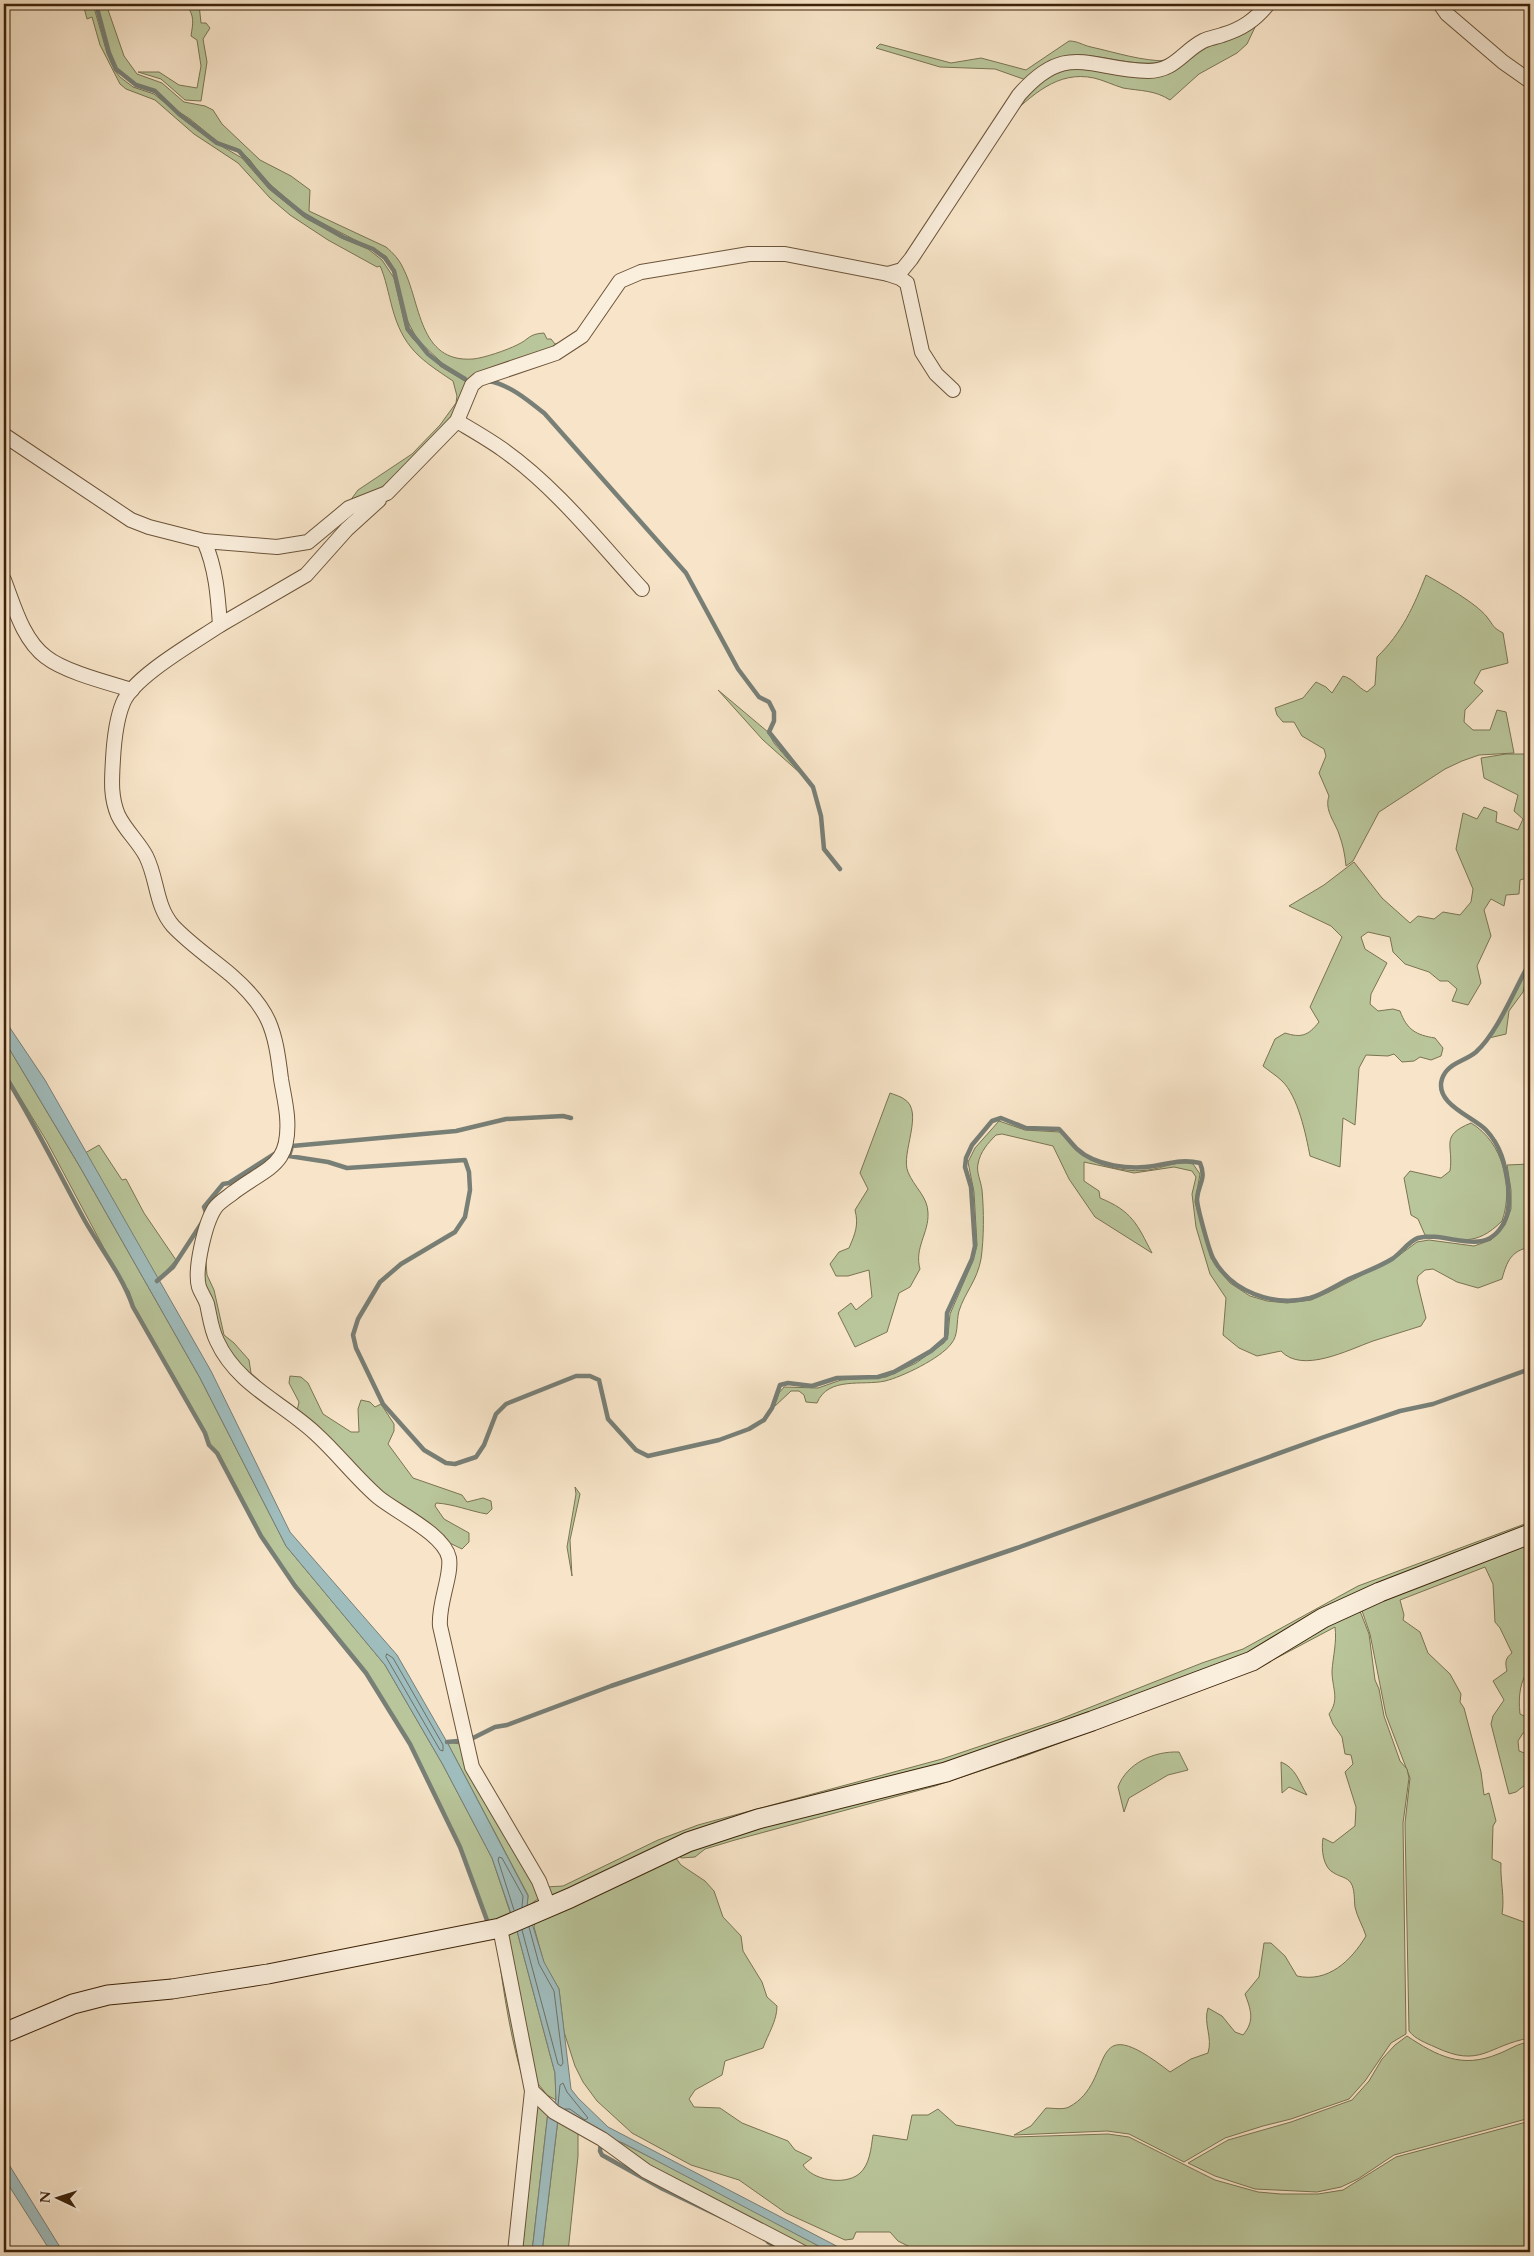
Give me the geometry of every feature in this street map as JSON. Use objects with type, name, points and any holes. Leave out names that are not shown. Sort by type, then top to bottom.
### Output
[{"type":"street","points":[[888,274],[902,270],[911,259],[1019,95],[1032,80],[1047,69],[1081,61],[1148,71],[1163,69],[1175,63],[1203,41],[1239,30],[1256,18],[1268,4]]},
{"type":"street","points":[[1440,4],[1446,14],[1503,62],[1530,80]]},
{"type":"street","points":[[549,1907],[539,1881],[472,1768],[440,1626],[439,1611],[449,1559],[446,1550],[433,1536],[371,1491],[318,1436],[293,1414],[267,1397],[236,1372],[224,1354],[211,1324],[206,1302],[199,1287],[198,1272],[206,1231],[216,1206],[276,1164],[281,1158],[287,1135],[287,1116],[276,1037],[268,1020],[246,988],[175,928],[165,915],[154,887],[151,866],[140,845],[120,818],[112,791],[117,724],[123,700],[161,663],[220,625],[306,575],[347,529],[387,493],[457,421],[472,385],[479,379],[556,353],[582,336],[620,281],[641,272],[749,254],[785,254],[900,278],[907,284],[922,352],[936,374],[953,390]]},
{"type":"street","points":[[457,421],[502,448],[532,473],[574,514],[642,589]]},
{"type":"street","points":[[4,435],[131,520],[149,527],[204,541],[277,547],[308,542],[349,508],[387,493]]},
{"type":"street","points":[[204,541],[211,558],[216,580],[220,625]]},
{"type":"street","points":[[4,580],[27,634],[46,657],[66,667],[132,690]]},
{"type":"street","points":[[4,2033],[73,2004],[108,1996],[172,1989],[268,1974],[502,1927],[688,1842],[758,1819],[946,1772],[1092,1721],[1234,1667],[1252,1660],[1323,1618],[1380,1592],[1530,1534]]},
{"type":"street","points":[[502,1927],[532,2091],[515,2252]]},
{"type":"street","points":[[532,2091],[554,2112],[602,2139],[646,2171],[802,2252]]},
{"type":"green space","points":[[83,4],[93,4],[107,53],[115,71],[120,77],[133,87],[154,94],[211,140],[242,158],[269,189],[305,218],[344,239],[368,249],[382,260],[394,278],[406,330],[440,366],[468,383],[460,410],[414,459],[376,492],[347,505],[358,490],[412,454],[440,425],[456,403],[457,396],[453,381],[422,359],[407,343],[396,321],[380,266],[377,267],[328,240],[290,215],[270,198],[238,163],[194,134],[155,100],[126,89],[120,84],[100,45],[92,17],[87,19]]},
{"type":"green space","points":[[97,4],[106,4],[124,56],[137,74],[162,83],[184,102],[205,106],[213,110],[222,124],[260,160],[291,176],[310,190],[309,211],[386,247],[398,259],[409,282],[424,328],[431,341],[441,351],[455,358],[473,359],[507,349],[532,336],[544,333],[547,339],[551,339],[555,344],[564,343],[471,383],[443,364],[417,339],[406,318],[395,270],[386,256],[303,213],[263,178],[250,160],[238,149],[218,142],[179,112],[155,90],[135,83],[117,69],[110,53]]},
{"type":"green space","points":[[186,4],[199,4],[201,23],[206,23],[210,28],[203,39],[207,62],[201,101],[185,100],[161,79],[138,72],[159,72],[179,85],[197,88],[201,66],[197,40],[191,36],[192,16]]},
{"type":"green space","points":[[1258,21],[1247,44],[1237,53],[1199,74],[1170,100],[1153,93],[1123,88],[1094,78],[1068,78],[1046,87],[1007,118],[1031,86],[1072,65],[1138,74]]},
{"type":"green space","points":[[1069,41],[1139,58],[1168,61],[1130,62],[1077,55],[1060,58],[1043,65],[1026,80],[995,69],[940,67],[876,48],[880,44],[951,63],[981,58],[1026,70]]},
{"type":"green space","points":[[1426,575],[1475,606],[1495,628],[1503,633],[1508,663],[1481,670],[1474,683],[1483,691],[1465,710],[1464,722],[1473,730],[1490,730],[1497,710],[1506,712],[1514,753],[1479,755],[1462,761],[1445,769],[1379,812],[1353,861],[1346,866],[1344,850],[1329,811],[1329,796],[1319,773],[1326,756],[1324,749],[1302,736],[1294,722],[1283,722],[1277,715],[1275,708],[1303,698],[1316,682],[1326,687],[1332,693],[1343,676],[1367,692],[1375,685],[1377,657],[1394,638],[1406,619]]},
{"type":"green space","points":[[718,690],[768,732],[774,743],[800,773],[763,740]]},
{"type":"green space","points":[[1506,754],[1530,754],[1530,877],[1520,880],[1519,894],[1506,895],[1504,906],[1491,899],[1484,910],[1491,936],[1477,966],[1481,983],[1468,1005],[1452,1001],[1457,989],[1448,981],[1440,981],[1429,972],[1405,964],[1393,952],[1390,937],[1368,932],[1361,937],[1365,949],[1387,963],[1371,994],[1370,1004],[1378,1011],[1393,1009],[1400,1011],[1409,1027],[1417,1033],[1435,1038],[1443,1048],[1441,1056],[1431,1060],[1420,1057],[1414,1061],[1402,1062],[1394,1054],[1388,1056],[1366,1055],[1359,1068],[1355,1125],[1343,1118],[1340,1167],[1310,1156],[1293,1096],[1282,1081],[1263,1066],[1275,1039],[1285,1033],[1304,1035],[1319,1022],[1310,1007],[1342,937],[1331,926],[1289,906],[1324,885],[1354,862],[1382,898],[1410,923],[1418,916],[1434,919],[1443,912],[1460,915],[1471,902],[1473,889],[1456,849],[1463,813],[1477,819],[1484,807],[1497,812],[1496,822],[1518,830],[1523,819],[1514,811],[1518,795],[1484,778],[1481,758]]},
{"type":"green space","points":[[1530,965],[1523,992],[1509,1011],[1506,1034],[1489,1038]]},
{"type":"green space","points":[[4,1040],[80,1167],[200,1378],[286,1546],[385,1665],[443,1765],[492,1858],[510,1912],[508,1918],[490,1926],[460,1846],[410,1742],[366,1672],[296,1585],[261,1535],[218,1452],[209,1443],[206,1432],[134,1306],[129,1291],[122,1282],[46,1140],[4,1071]]},
{"type":"green space","points":[[890,1093],[904,1099],[910,1105],[912,1123],[906,1164],[908,1172],[926,1202],[928,1220],[920,1247],[920,1269],[910,1287],[899,1293],[887,1332],[855,1347],[838,1313],[851,1303],[856,1310],[872,1297],[869,1270],[848,1276],[836,1276],[830,1264],[839,1252],[849,1248],[853,1238],[856,1229],[855,1210],[868,1189],[860,1173]]},
{"type":"green space","points":[[999,1121],[1025,1130],[1060,1132],[1081,1154],[1113,1168],[1140,1171],[1176,1164],[1193,1164],[1200,1174],[1195,1202],[1211,1258],[1230,1283],[1250,1296],[1267,1301],[1287,1303],[1311,1300],[1394,1259],[1417,1242],[1429,1240],[1474,1246],[1491,1240],[1505,1225],[1511,1209],[1511,1190],[1507,1165],[1530,1164],[1530,1247],[1514,1254],[1506,1267],[1502,1279],[1478,1288],[1457,1282],[1433,1269],[1425,1270],[1418,1276],[1417,1281],[1426,1318],[1421,1326],[1325,1358],[1301,1360],[1290,1358],[1281,1351],[1257,1356],[1239,1348],[1223,1335],[1226,1298],[1210,1274],[1196,1227],[1192,1194],[1196,1177],[1192,1171],[1174,1167],[1134,1173],[1084,1162],[1084,1181],[1099,1191],[1100,1198],[1127,1213],[1142,1234],[1152,1253],[1095,1217],[1069,1179],[1053,1146],[1002,1134],[996,1135],[982,1152],[978,1164],[983,1207],[981,1259],[977,1274],[959,1311],[956,1333],[951,1344],[930,1361],[892,1379],[838,1385],[822,1395],[817,1403],[806,1402],[804,1395],[799,1391],[791,1391],[774,1407],[779,1393],[784,1387],[818,1388],[841,1380],[886,1377],[916,1363],[944,1343],[948,1335],[950,1314],[972,1263],[977,1245],[974,1192],[968,1162],[975,1148]]},
{"type":"green space","points":[[1471,1123],[1482,1131],[1491,1142],[1503,1166],[1507,1194],[1502,1221],[1484,1235],[1466,1240],[1425,1235],[1418,1219],[1411,1215],[1404,1178],[1410,1171],[1441,1178],[1450,1171],[1451,1137],[1455,1132]]},
{"type":"green space","points":[[99,1145],[122,1180],[126,1179],[144,1213],[176,1260],[157,1281],[85,1153]]},
{"type":"green space","points":[[203,1256],[207,1275],[214,1290],[224,1335],[249,1360],[251,1373],[284,1403],[230,1357],[204,1290]]},
{"type":"green space","points":[[290,1376],[301,1377],[308,1383],[323,1414],[351,1432],[359,1432],[358,1409],[361,1400],[370,1402],[375,1407],[381,1404],[394,1424],[394,1431],[388,1444],[413,1478],[462,1495],[467,1502],[483,1498],[491,1501],[492,1509],[487,1514],[436,1503],[435,1506],[444,1519],[469,1533],[469,1542],[462,1549],[438,1537],[415,1522],[374,1488],[297,1411],[299,1402],[289,1383]]},
{"type":"green space","points":[[575,1487],[580,1494],[570,1540],[572,1576],[567,1547],[576,1494]]},
{"type":"green space","points":[[1530,1522],[1530,1530],[1250,1653],[934,1769],[558,1896],[552,1895],[546,1887],[563,1886],[658,1840],[698,1825],[942,1759],[1058,1720],[1202,1663],[1243,1649],[1358,1586]]},
{"type":"green space","points":[[1530,1540],[1530,1667],[1520,1689],[1519,1701],[1520,1714],[1524,1716],[1530,1714],[1530,1731],[1523,1733],[1518,1741],[1519,1751],[1530,1755],[1530,1781],[1516,1792],[1509,1794],[1491,1724],[1493,1716],[1504,1700],[1493,1681],[1507,1671],[1506,1661],[1512,1653],[1495,1622],[1493,1584],[1485,1567],[1400,1600],[1404,1615],[1403,1620],[1420,1632],[1428,1653],[1450,1674],[1461,1694],[1460,1702],[1464,1708],[1481,1772],[1484,1795],[1489,1793],[1496,1821],[1493,1826],[1492,1859],[1501,1863],[1502,1914],[1524,1922],[1530,1928],[1530,2038],[1474,2056],[1463,2056],[1417,2039],[1409,2031],[1405,1823],[1410,1778],[1386,1715],[1370,1634],[1360,1605]]},
{"type":"green space","points":[[1358,1606],[1369,1634],[1375,1680],[1379,1689],[1384,1716],[1400,1761],[1407,1769],[1409,1778],[1403,1823],[1406,2034],[1391,2043],[1365,2081],[1349,2099],[1291,2119],[1225,2138],[1184,2162],[1129,2134],[1107,2131],[1014,2135],[1031,2126],[1046,2108],[1067,2108],[1084,2095],[1093,2081],[1105,2054],[1113,2046],[1124,2045],[1143,2053],[1170,2072],[1191,2059],[1208,2053],[1208,2008],[1222,2016],[1235,2032],[1243,2035],[1249,2025],[1251,2015],[1245,1994],[1259,1977],[1264,1943],[1271,1943],[1285,1956],[1297,1976],[1308,1977],[1319,1976],[1338,1968],[1353,1954],[1366,1936],[1356,1911],[1351,1883],[1330,1871],[1325,1863],[1322,1847],[1323,1838],[1333,1843],[1355,1826],[1356,1807],[1345,1772],[1353,1764],[1351,1755],[1345,1754],[1342,1737],[1329,1714],[1335,1698],[1332,1671],[1335,1627],[1254,1670],[1025,1756],[935,1786],[705,1849],[695,1857],[681,1858],[678,1853],[704,1842],[1019,1751]]},
{"type":"green space","points":[[447,1742],[460,1744],[465,1764],[536,1880],[539,1898],[527,1907],[528,1895]]},
{"type":"green space","points":[[1179,1752],[1188,1770],[1168,1775],[1129,1798],[1124,1812],[1118,1787],[1128,1771],[1151,1756]]},
{"type":"green space","points":[[1281,1762],[1294,1772],[1307,1795],[1289,1787],[1282,1793]]},
{"type":"green space","points":[[673,1854],[681,1865],[705,1881],[714,1891],[723,1917],[741,1936],[743,1951],[762,1982],[767,1997],[777,2006],[774,2022],[763,2048],[725,2061],[722,2075],[695,2090],[689,2099],[694,2107],[720,2108],[742,2123],[788,2141],[795,2150],[812,2158],[803,2165],[807,2170],[821,2178],[845,2180],[853,2178],[866,2166],[873,2135],[907,2140],[912,2115],[928,2115],[938,2109],[956,2125],[1015,2137],[1108,2134],[1129,2137],[1215,2180],[1258,2192],[1281,2194],[1318,2194],[1343,2190],[1396,2157],[1530,2121],[1530,2252],[920,2252],[898,2241],[890,2232],[856,2232],[853,2239],[845,2240],[786,2213],[739,2180],[691,2165],[632,2133],[597,2101],[583,2082],[575,2066],[564,2032],[559,1989],[544,1963],[534,1927],[535,1920]]},
{"type":"green space","points":[[517,1931],[555,2073],[556,2100],[547,2095],[535,2080],[504,1933]]},
{"type":"green space","points":[[497,1943],[528,2095],[505,2001]]},
{"type":"green space","points":[[1407,2036],[1439,2054],[1461,2060],[1485,2058],[1530,2042],[1530,2118],[1394,2155],[1358,2179],[1341,2187],[1317,2192],[1255,2189],[1215,2176],[1188,2163],[1228,2140],[1291,2122],[1352,2100],[1369,2081],[1382,2059],[1395,2045]]},
{"type":"green space","points":[[538,2102],[548,2112],[532,2252],[522,2252]]},
{"type":"green space","points":[[558,2119],[578,2130],[578,2156],[568,2252],[542,2252]]},
{"type":"green space","points":[[610,2137],[700,2182],[830,2252],[808,2252],[648,2169]]},
{"type":"water","points":[[4,1019],[45,1080],[211,1371],[290,1532],[397,1655],[447,1742],[528,1896],[527,1907],[544,1962],[559,1989],[571,2089],[608,2127],[848,2252],[830,2252],[623,2143],[558,2119],[542,2252],[532,2252],[548,2112],[556,2100],[555,2073],[517,1931],[492,1858],[443,1765],[385,1665],[286,1546],[200,1378],[80,1167],[4,1040]]},
{"type":"water","points":[[4,2157],[63,2252],[51,2252],[4,2178]]},
{"type":"waterway","points":[[96,4],[109,53],[116,69],[136,85],[155,91],[179,114],[217,143],[239,151],[271,188],[303,214],[343,237],[373,249],[385,258],[394,271],[408,329],[428,354],[465,379]]},
{"type":"waterway","points":[[488,381],[511,389],[545,414],[686,573],[738,669],[759,697],[769,702],[774,712],[774,721],[769,732],[813,787],[821,816],[824,849],[840,869]]},
{"type":"waterway","points":[[571,1118],[563,1116],[506,1119],[456,1131],[292,1146],[289,1156],[328,1162],[347,1168],[465,1160],[469,1172],[470,1190],[465,1217],[455,1232],[401,1264],[380,1282],[358,1319],[353,1335],[356,1348],[383,1404],[424,1450],[446,1463],[455,1464],[476,1457],[484,1445],[496,1414],[506,1404],[576,1376],[590,1376],[599,1380],[608,1419],[636,1450],[648,1456],[719,1440],[749,1429],[764,1420],[772,1408],[780,1385],[788,1383],[812,1386],[837,1378],[878,1377],[894,1372],[931,1351],[946,1338],[947,1313],[972,1259],[975,1246],[971,1187],[965,1167],[966,1158],[972,1145],[992,1121],[1001,1118],[1026,1128],[1059,1129],[1077,1149],[1103,1163],[1124,1167],[1145,1167],[1182,1161],[1200,1163],[1203,1173],[1197,1199],[1213,1258],[1231,1280],[1254,1294],[1268,1298],[1282,1300],[1310,1298],[1387,1262],[1418,1238],[1430,1237],[1466,1242],[1478,1242],[1489,1239],[1498,1231],[1506,1218],[1508,1210],[1508,1185],[1504,1163],[1499,1149],[1486,1130],[1449,1103],[1441,1088],[1442,1079],[1448,1069],[1476,1052],[1492,1033],[1530,962]]},
{"type":"waterway","points":[[4,1074],[85,1221],[118,1274],[133,1307],[205,1433],[209,1445],[217,1453],[261,1536],[295,1586],[366,1673],[410,1744],[460,1847],[488,1923]]},
{"type":"waterway","points":[[207,1215],[204,1207],[223,1184],[229,1183],[276,1153]]},
{"type":"waterway","points":[[157,1281],[173,1267],[203,1221]]},
{"type":"waterway","points":[[473,1738],[495,1727],[507,1725],[611,1686],[1014,1549],[1324,1437],[1400,1411],[1433,1404],[1530,1369]]},
{"type":"waterway","points":[[447,1742],[458,1741]]},
{"type":"waterway","points":[[601,2141],[600,2151],[602,2155],[663,2189],[728,2220]]},
{"type":"waterway","points":[[768,2242],[786,2252]]}]
